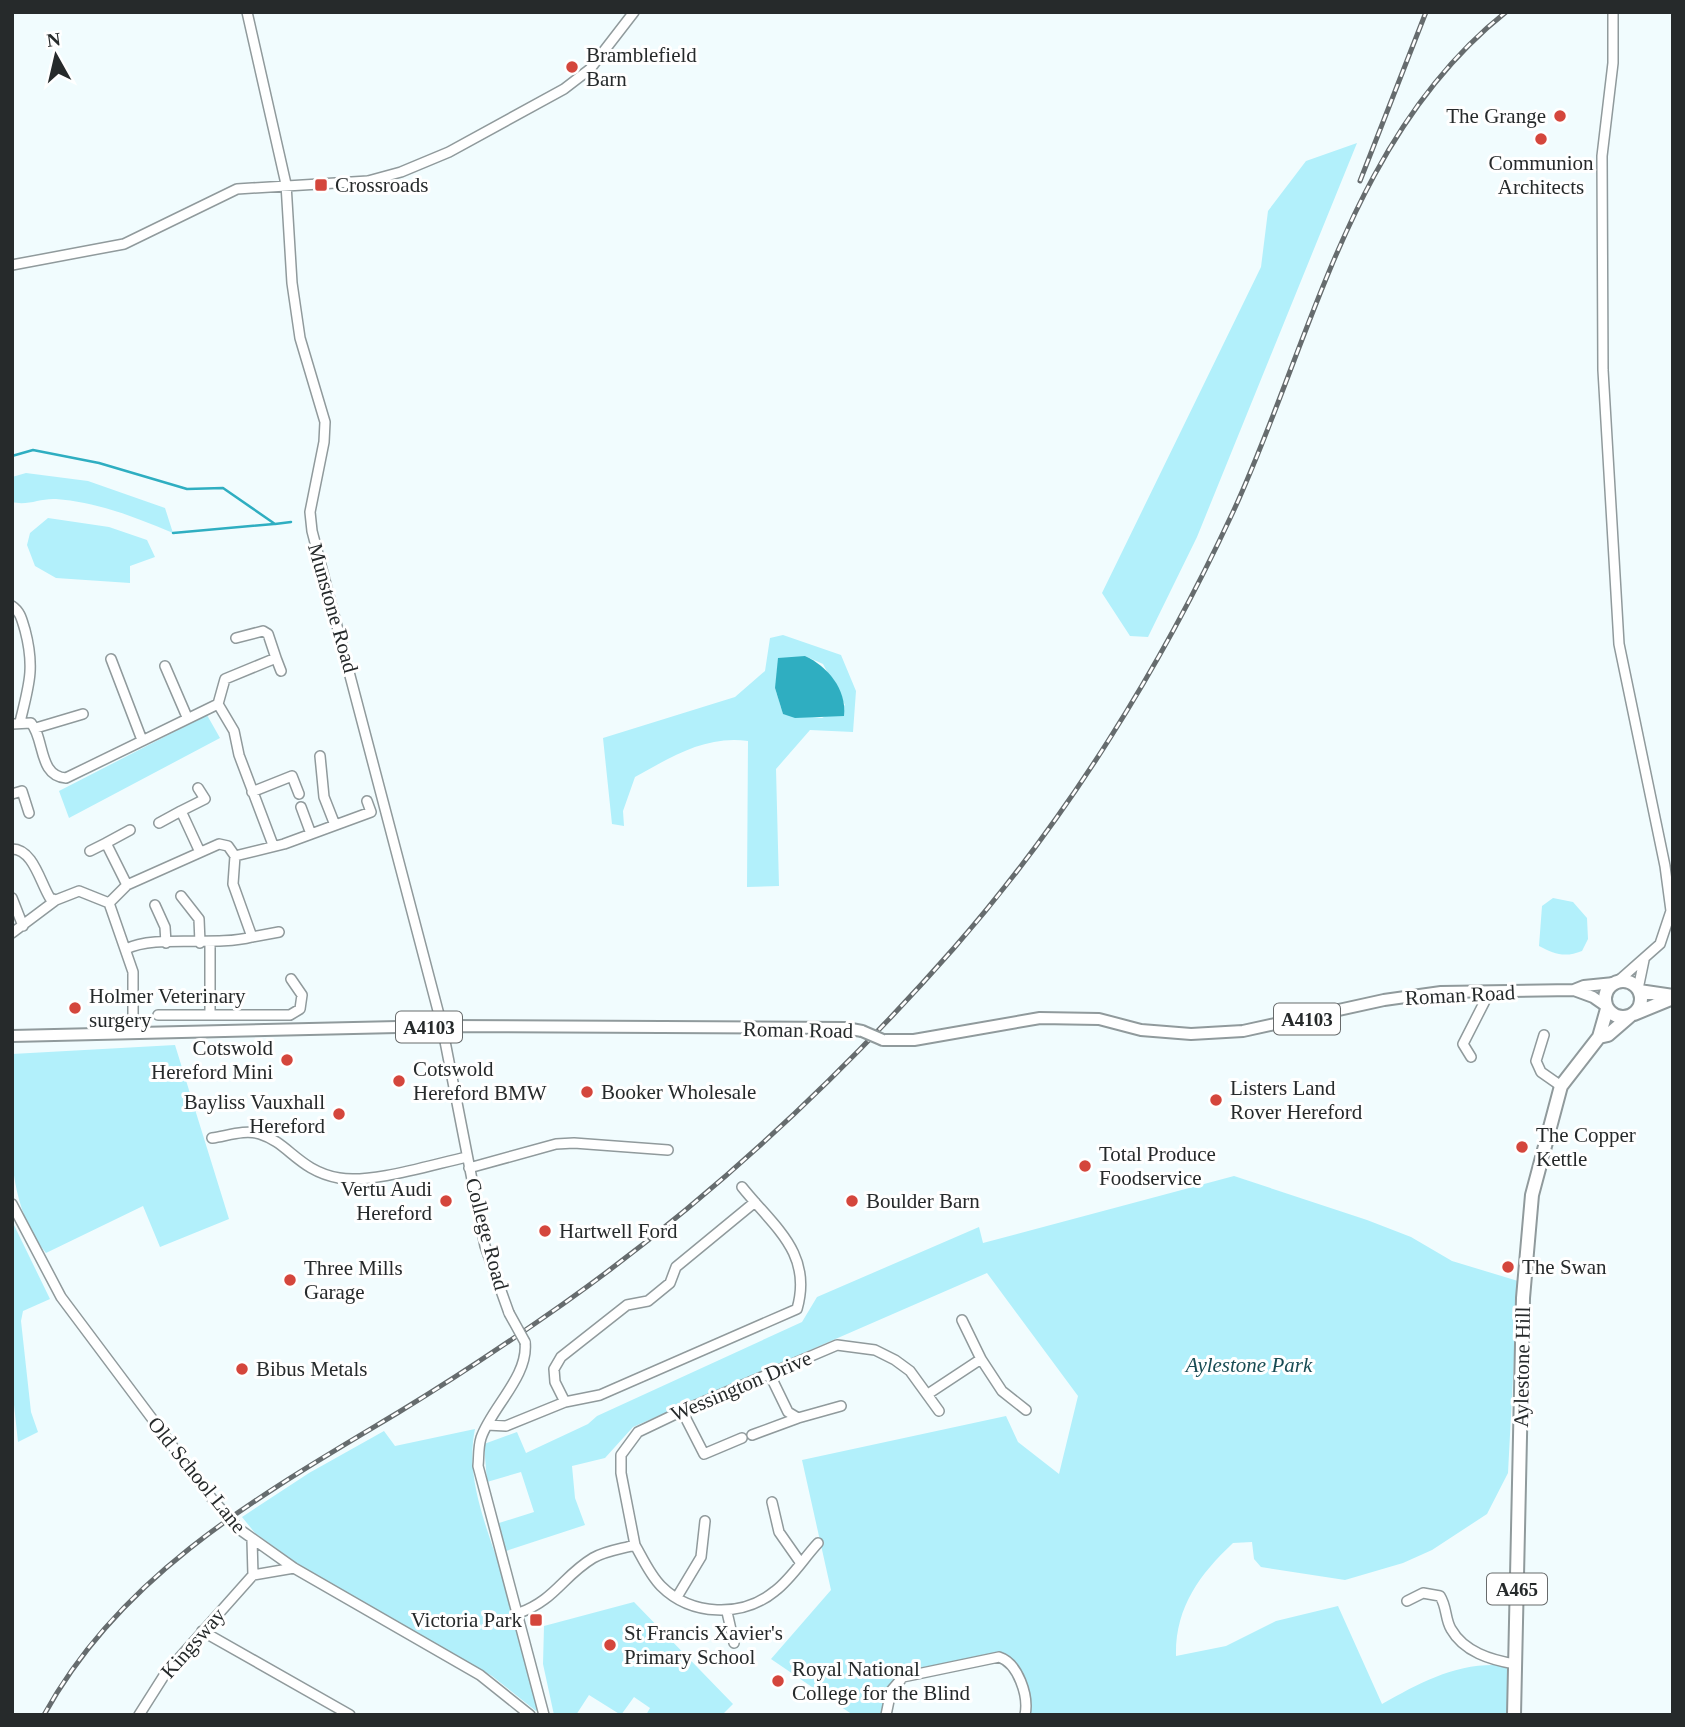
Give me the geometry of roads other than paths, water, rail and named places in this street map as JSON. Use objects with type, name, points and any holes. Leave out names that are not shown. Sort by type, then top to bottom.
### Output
[{"type":"highway","name":"A4103","points":[[1615,982],[1629,982],[1639,990],[1673,997]]},
{"type":"highway","points":[[1607,1008],[1605,996],[1615,982]]},
{"type":"highway","points":[[1632,1015],[1640,1006],[1639,990]]},
{"type":"highway","name":"A4103","points":[[1607,1008],[1615,1016],[1632,1015],[1673,997]]},
{"type":"highway","name":"Aylestone Hill","points":[[1514,1715],[1523,1298],[1532,1195],[1561,1086],[1599,1037],[1607,1008]]},
{"type":"highway","name":"Aylestone Hill","points":[[1599,1037],[1608,1035],[1632,1015]]},
{"type":"main road","name":"Roman Road","points":[[12,1036],[442,1026],[846,1028],[883,1040],[914,1040],[1040,1018],[1099,1019],[1141,1030],[1191,1034],[1243,1031],[1384,1000],[1441,992],[1574,990],[1615,982]]},
{"type":"main road","name":"Roman Road","points":[[1574,990],[1593,997],[1607,1008]]},
{"type":"street","name":"Munstone Road","points":[[247,12],[286,184],[292,284],[300,338],[325,422],[324,442],[310,512],[312,531],[442,1026]]},
{"type":"street","points":[[12,265],[124,244],[237,189],[368,181],[401,173],[449,152],[581,77],[634,12]]},
{"type":"street","points":[[1613,12],[1613,63],[1602,156],[1603,370],[1619,644],[1665,866],[1671,911],[1660,944],[1615,982]]},
{"type":"street","points":[[12,606],[21,616],[32,671],[16,723],[31,723],[36,728],[46,766],[59,778],[72,776],[218,704]]},
{"type":"street","points":[[236,638],[262,631],[268,634],[281,671]]},
{"type":"street","points":[[273,845],[252,792],[234,730],[218,704],[225,679],[276,658]]},
{"type":"street","points":[[111,659],[142,740]]},
{"type":"street","points":[[165,666],[187,717]]},
{"type":"street","points":[[36,728],[83,714]]},
{"type":"street","points":[[320,756],[324,797],[335,825]]},
{"type":"street","points":[[252,792],[292,776],[299,794]]},
{"type":"street","points":[[159,822],[205,799],[198,788]]},
{"type":"street","points":[[12,794],[22,791],[29,813]]},
{"type":"street","points":[[235,856],[284,844],[335,825],[373,816],[367,801]]},
{"type":"street","points":[[301,807],[311,834]]},
{"type":"street","points":[[181,811],[199,850]]},
{"type":"street","points":[[90,852],[130,830]]},
{"type":"street","points":[[106,842],[127,885]]},
{"type":"street","points":[[109,903],[127,885],[199,850],[219,844],[228,846],[235,856],[233,884],[252,937]]},
{"type":"street","points":[[12,849],[20,849],[27,854],[50,898],[56,900]]},
{"type":"street","points":[[12,933],[56,900],[79,891],[109,903],[133,972],[134,1033]]},
{"type":"street","points":[[181,896],[199,919],[205,943],[210,1015]]},
{"type":"street","points":[[12,898],[23,926]]},
{"type":"street","points":[[155,905],[166,927],[166,943]]},
{"type":"street","points":[[126,949],[134,945],[205,943],[279,932]]},
{"type":"street","points":[[1639,990],[1644,960]]},
{"type":"street","points":[[158,1016],[290,1015],[300,1009],[302,995],[290,979]]},
{"type":"street","points":[[1471,1057],[1462,1044],[1489,993]]},
{"type":"street","name":"College Road","points":[[442,1026],[485,1246],[509,1313],[525,1342],[517,1373],[487,1424],[479,1447],[478,1466],[544,1715]]},
{"type":"street","points":[[1544,1035],[1536,1061],[1541,1072],[1561,1086]]},
{"type":"street","points":[[212,1138],[258,1133],[269,1138],[306,1167],[343,1179],[369,1177],[467,1157]]},
{"type":"street","points":[[469,1168],[556,1144],[668,1150]]},
{"type":"street","points":[[487,1424],[506,1426],[565,1402],[600,1395],[797,1309],[802,1293],[802,1272],[792,1247],[742,1187]]},
{"type":"street","points":[[565,1402],[555,1382],[554,1369],[561,1357],[626,1305],[648,1301],[670,1283],[676,1267],[755,1202]]},
{"type":"street","name":"Old School Lane","points":[[12,1204],[61,1297],[214,1500],[239,1529],[252,1541],[294,1568],[480,1675],[530,1715]]},
{"type":"street","points":[[962,1320],[981,1359],[1002,1391],[1026,1410]]},
{"type":"street","name":"Wessington Drive","points":[[635,1545],[621,1473],[621,1455],[638,1432],[682,1411],[837,1345],[875,1350],[895,1360],[910,1371],[939,1411]]},
{"type":"street","points":[[928,1394],[981,1359]]},
{"type":"street","points":[[769,1373],[788,1412],[798,1418]]},
{"type":"street","points":[[682,1411],[704,1454],[798,1418],[841,1406]]},
{"type":"street","points":[[772,1502],[779,1532],[800,1562]]},
{"type":"street","points":[[677,1597],[701,1557],[705,1521]]},
{"type":"street","points":[[252,1541],[253,1575],[294,1568]]},
{"type":"street","points":[[519,1613],[545,1601],[596,1556],[635,1545],[659,1584],[694,1606],[727,1612],[775,1591],[818,1543]]},
{"type":"street","name":"Kingsway","points":[[139,1715],[165,1674],[253,1575]]},
{"type":"street","points":[[1407,1601],[1423,1593],[1440,1596],[1446,1605],[1451,1629],[1470,1648],[1489,1659],[1515,1664]]},
{"type":"street","points":[[727,1612],[734,1643]]},
{"type":"street","points":[[202,1631],[350,1715]]},
{"type":"street","points":[[886,1715],[891,1691],[903,1677],[994,1657],[1003,1658],[1013,1666],[1025,1696],[1025,1715]]},
{"type":"waterway","points":[[12,456],[33,450],[99,463],[187,489],[223,488],[275,524],[291,522]]},
{"type":"waterway","points":[[173,533],[274,524]]},
{"type":"railway","points":[[1360,181],[1426,12]]},
{"type":"railway","points":[[44,1715],[76,1664],[113,1619],[155,1578],[200,1540],[298,1473],[502,1346],[616,1265],[769,1138],[864,1045],[954,948],[995,899],[1073,794],[1109,740],[1175,627],[1233,512],[1313,311],[1372,179],[1409,118],[1453,62],[1506,12]]},
{"type":"place","name":"Bramblefield Barn","points":[[572,67]]},
{"type":"place","name":"The Grange","points":[[1560,116]]},
{"type":"place","name":"Communion Architects","points":[[1541,139]]},
{"type":"place","name":"Crossroads","points":[[321,185]]},
{"type":"place","name":"Holmer Veterinary surgery","points":[[75,1008]]},
{"type":"place","name":"Cotswold Hereford Mini","points":[[287,1060]]},
{"type":"place","name":"Cotswold Hereford BMW","points":[[399,1081]]},
{"type":"place","name":"Booker Wholesale","points":[[587,1092]]},
{"type":"place","name":"Listers Land Rover Hereford","points":[[1216,1100]]},
{"type":"place","name":"Bayliss Vauxhall Hereford","points":[[339,1114]]},
{"type":"place","name":"The Copper Kettle","points":[[1522,1147]]},
{"type":"place","name":"Total Produce Foodservice","points":[[1085,1166]]},
{"type":"place","name":"Vertu Audi Hereford","points":[[446,1201]]},
{"type":"place","name":"Boulder Barn","points":[[852,1201]]},
{"type":"place","name":"Hartwell Ford","points":[[545,1231]]},
{"type":"place","name":"The Swan","points":[[1508,1267]]},
{"type":"place","name":"Three Mills Garage","points":[[290,1280]]},
{"type":"place","name":"Bibus Metals","points":[[242,1369]]},
{"type":"place","name":"Victoria Park","points":[[536,1620]]},
{"type":"place","name":"St Francis Xavier's Primary School","points":[[610,1645]]},
{"type":"place","name":"Royal National College for the Blind","points":[[778,1681]]},
{"type":"park label","name":"Aylestone Park","points":[[1249,1365]]}]
